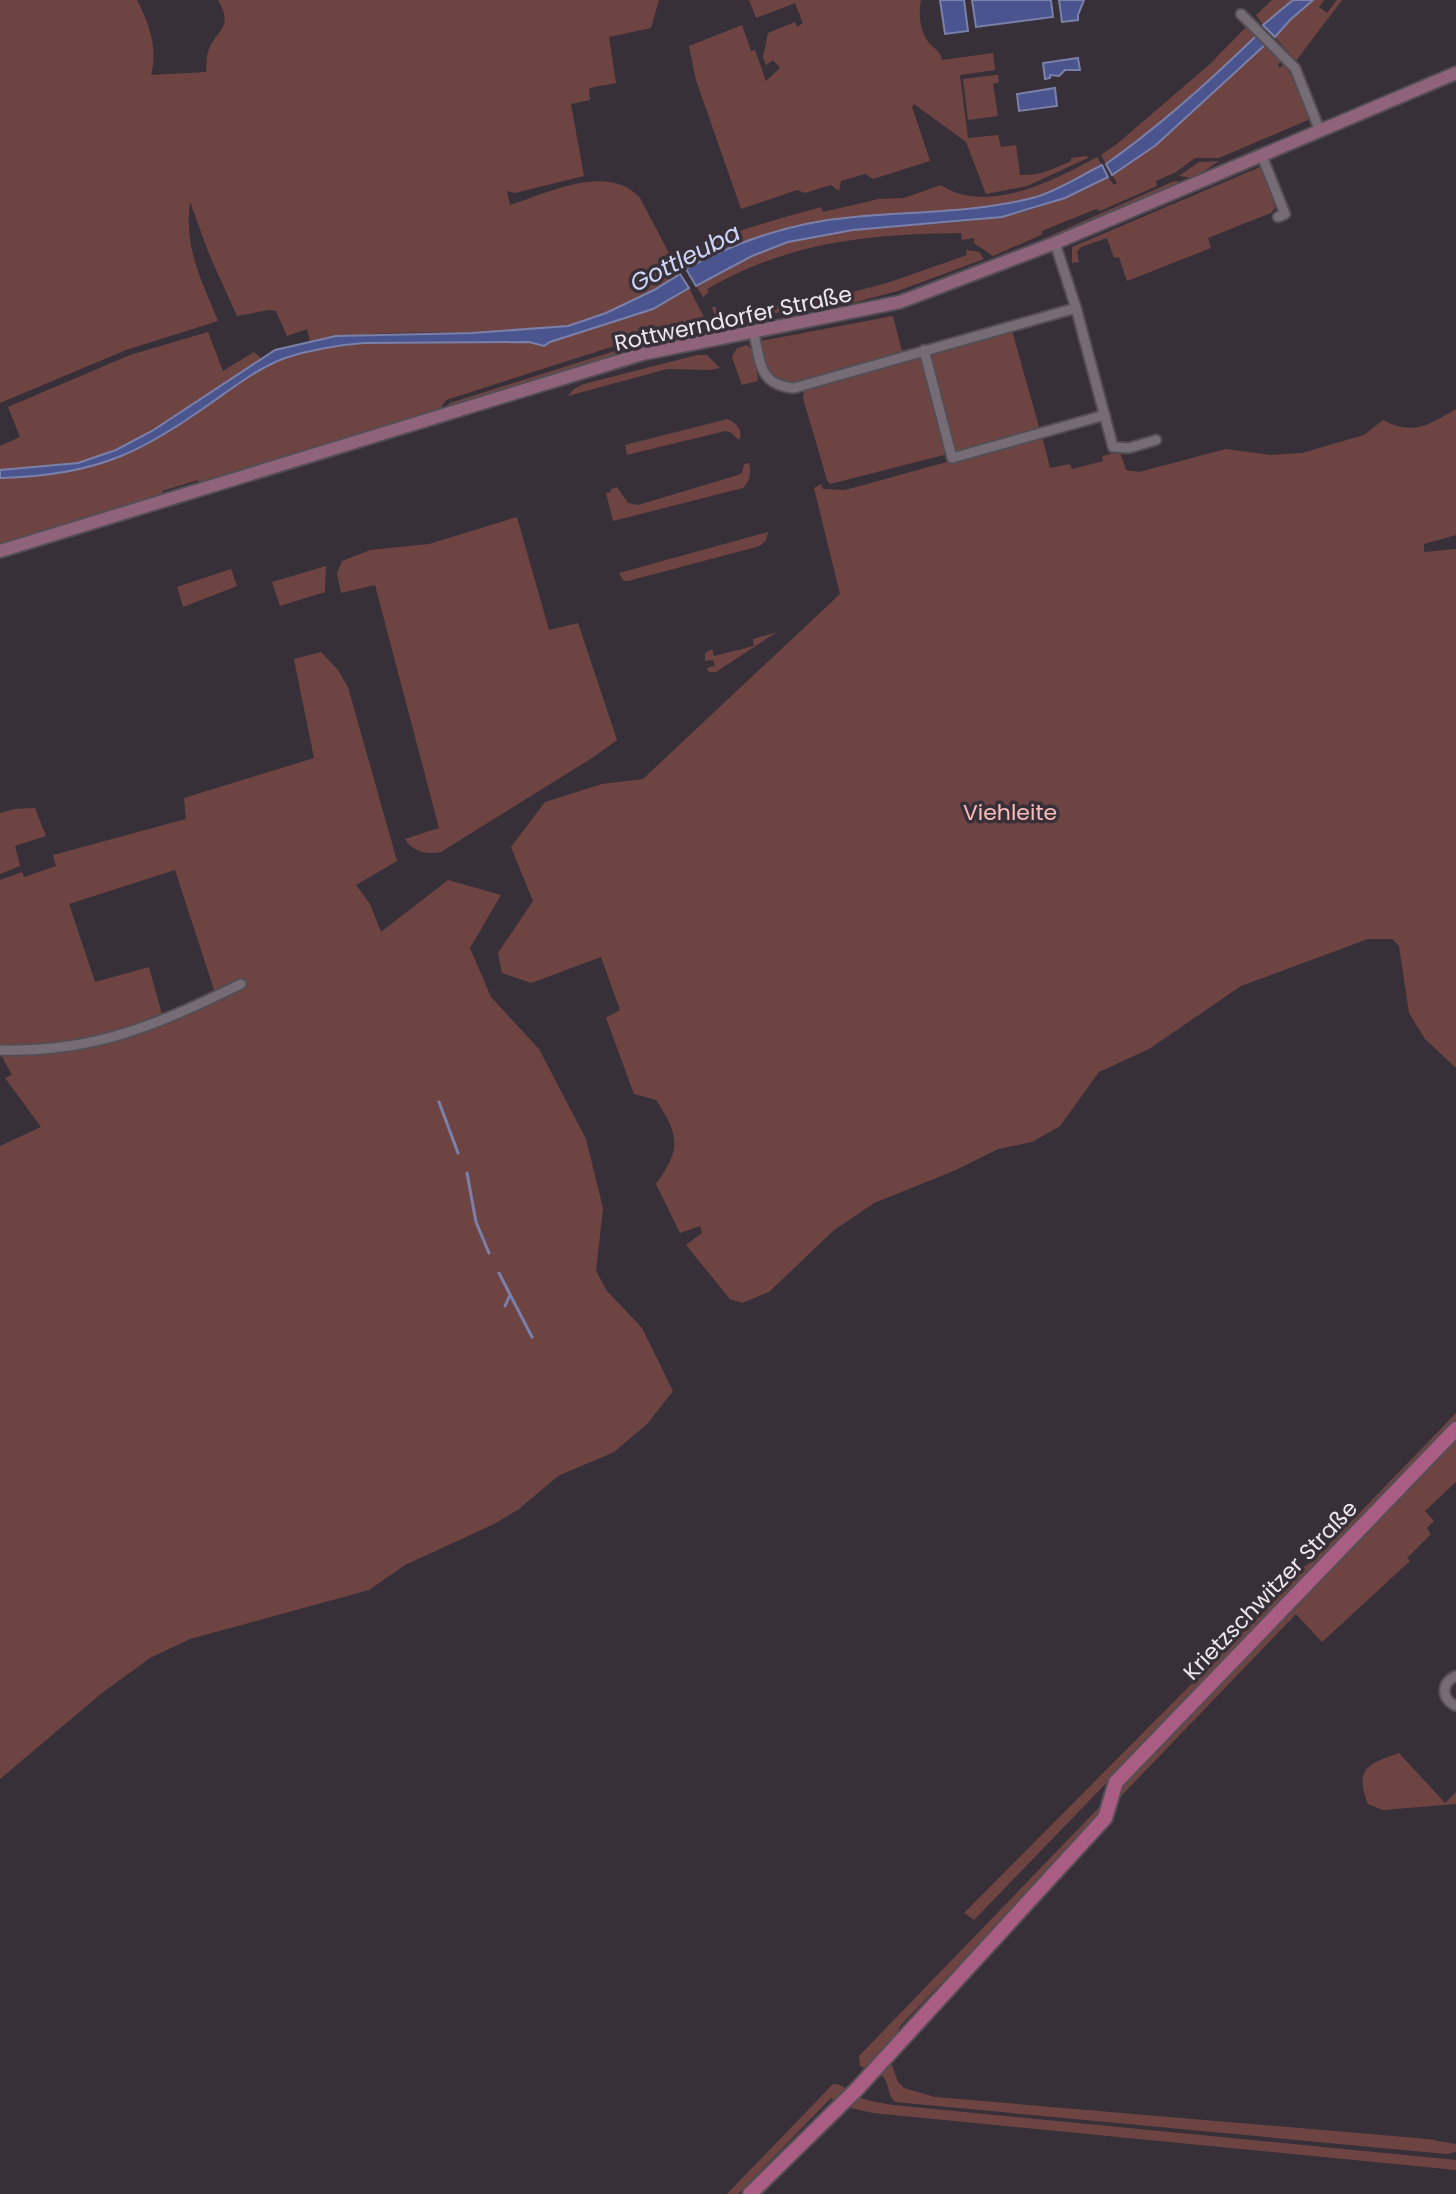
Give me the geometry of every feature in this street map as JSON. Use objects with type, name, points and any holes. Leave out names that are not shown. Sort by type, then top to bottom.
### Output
[{"type":"main road","name":"Rottwerndorfer Straße","points":[[0,551],[642,354],[900,302],[1055,243],[1456,73]]},
{"type":"main road","name":"Krietzschwitzer Straße","points":[[750,2194],[856,2090],[1105,1818],[1116,1782],[1456,1429]]},
{"type":"street","points":[[1241,14],[1295,68],[1320,131]]},
{"type":"street","points":[[1262,156],[1285,214],[1278,217]]},
{"type":"street","points":[[1055,243],[1076,308],[1113,447],[1129,448],[1156,440]]},
{"type":"street","points":[[754,333],[763,372],[774,384],[794,388],[1076,308]]},
{"type":"street","points":[[924,350],[952,458],[1105,415]]},
{"type":"street","points":[[0,1050],[71,1047],[131,1032],[160,1023],[241,984]]},
{"type":"street","points":[[1456,1676],[1447,1683],[1445,1690],[1449,1701],[1456,1706]]},
{"type":"green space","points":[[0,0],[137,0],[152,37],[154,56],[151,75],[206,72],[208,52],[222,29],[225,17],[218,0],[659,0],[651,28],[609,37],[616,83],[589,88],[590,100],[571,104],[584,176],[515,193],[507,191],[510,205],[559,188],[595,181],[627,187],[640,198],[680,274],[627,304],[569,326],[359,335],[310,342],[307,329],[287,336],[276,311],[237,316],[190,202],[192,249],[218,321],[126,350],[0,403]]},
{"type":"green space","points":[[749,0],[921,0],[922,30],[942,60],[993,53],[995,70],[960,75],[968,138],[998,135],[1001,147],[1016,145],[1020,175],[1046,171],[1071,161],[1071,158],[1088,158],[1027,186],[986,194],[966,142],[914,104],[912,107],[930,161],[873,179],[865,174],[841,181],[839,191],[831,185],[805,193],[797,190],[741,209],[696,80],[689,46],[742,25],[766,81],[780,68],[773,60],[766,65],[763,57],[768,33],[795,22],[797,27],[803,23],[795,3],[756,18]]},
{"type":"green space","points":[[1272,0],[1293,0],[1263,25],[1256,15]]},
{"type":"green space","points":[[1313,0],[1324,0],[1319,7],[1327,13],[1337,0],[1342,0],[1296,61],[1275,37]]},
{"type":"green space","points":[[1247,26],[1257,35],[1184,102],[1106,164],[1101,155],[1210,64]]},
{"type":"green space","points":[[1266,44],[1281,61],[1278,65],[1280,68],[1285,63],[1310,117],[1308,120],[1219,158],[1195,158],[1176,172],[1156,181],[1157,186],[1100,211],[1096,209],[1042,231],[1041,235],[993,256],[974,243],[974,238],[962,240],[961,233],[862,239],[799,251],[768,261],[707,289],[709,292],[703,297],[696,286],[753,256],[799,240],[861,229],[999,217],[1042,206],[1108,177],[1114,185],[1117,183],[1112,175],[1156,145]]},
{"type":"green space","points":[[998,75],[999,82],[993,84],[998,116],[968,120],[963,79]]},
{"type":"green space","points":[[1097,157],[1102,165],[1036,197],[968,209],[810,223],[746,242],[686,269],[683,260],[729,235],[821,207],[823,212],[879,199],[904,198],[941,185],[959,194],[999,196],[1041,184]]},
{"type":"green space","points":[[1219,161],[1194,178],[1179,176],[1199,162]]},
{"type":"green space","points":[[1260,167],[1275,208],[1271,213],[1208,238],[1211,248],[1127,281],[1119,257],[1114,258],[1107,238],[1081,247],[1077,252],[1079,262],[1072,263],[1072,247]]},
{"type":"green space","points":[[1172,182],[1179,184],[998,259]]},
{"type":"green space","points":[[966,250],[979,252],[984,259],[898,291],[856,302],[716,321],[712,307],[716,307],[717,314],[834,297],[890,282],[967,255]]},
{"type":"green space","points":[[689,288],[705,319],[699,324],[655,333],[446,400],[440,409],[199,484],[198,480],[162,491],[163,495],[0,544],[0,478],[76,470],[121,456],[168,432],[246,378],[285,358],[324,348],[364,343],[529,342],[543,346],[653,309]]},
{"type":"green space","points":[[893,316],[902,351],[793,383],[777,380],[769,372],[761,341]]},
{"type":"green space","points":[[1012,331],[1040,430],[964,452],[952,449],[928,354]]},
{"type":"green space","points":[[208,332],[223,371],[254,352],[262,359],[152,431],[105,454],[60,466],[0,470],[0,446],[20,437],[8,407],[130,355]]},
{"type":"green space","points":[[656,338],[656,341],[639,348],[446,407],[450,403]]},
{"type":"green space","points":[[747,345],[754,352],[758,381],[742,385],[732,357],[737,348]]},
{"type":"green space","points":[[707,355],[720,368],[667,369],[568,396],[584,384]]},
{"type":"green space","points":[[922,356],[944,443],[944,455],[830,484],[803,398],[804,390]]},
{"type":"green space","name":"Viehleite","points":[[1456,409],[1456,535],[1424,544],[1424,552],[1456,549],[1456,1068],[1425,1039],[1409,1013],[1399,946],[1392,939],[1368,939],[1241,986],[1149,1049],[1099,1072],[1060,1126],[1032,1142],[998,1149],[956,1170],[874,1203],[833,1231],[769,1292],[742,1303],[730,1299],[686,1245],[702,1233],[700,1226],[680,1233],[656,1184],[673,1152],[673,1133],[656,1100],[634,1094],[606,1018],[620,1010],[601,957],[531,983],[502,973],[498,953],[533,901],[511,847],[545,802],[602,784],[643,779],[840,594],[814,488],[821,484],[823,489],[845,490],[1042,436],[1050,468],[1070,464],[1072,469],[1103,461],[1102,456],[1120,452],[1126,470],[1139,472],[1226,449],[1271,455],[1302,453],[1364,435],[1383,420],[1412,428],[1437,420]]},
{"type":"green space","points":[[727,419],[738,427],[739,440],[725,431],[627,455],[625,445]]},
{"type":"green space","points":[[749,463],[750,476],[743,488],[613,521],[606,493],[611,489],[617,487],[628,503],[638,505],[738,475],[742,473],[744,464]]},
{"type":"green space","points":[[517,517],[549,630],[578,623],[617,740],[441,852],[420,852],[405,839],[439,828],[375,585],[341,593],[337,573],[342,561],[370,550],[429,544]]},
{"type":"green space","points":[[768,532],[760,546],[628,581],[624,581],[619,573]]},
{"type":"green space","points":[[326,566],[325,592],[280,606],[272,582]]},
{"type":"green space","points":[[231,569],[237,586],[183,607],[177,587]]},
{"type":"green space","points":[[777,632],[716,672],[709,672],[707,668],[715,666],[713,660],[705,661],[705,653],[712,649],[714,656],[754,646],[753,639]]},
{"type":"green space","points":[[321,652],[338,670],[348,687],[397,861],[356,885],[370,904],[381,932],[448,880],[501,895],[470,948],[491,997],[539,1049],[586,1139],[603,1208],[596,1271],[607,1291],[642,1328],[673,1391],[648,1423],[614,1452],[558,1476],[519,1509],[494,1524],[405,1565],[369,1590],[190,1639],[150,1658],[102,1693],[0,1779],[0,1146],[41,1127],[5,1078],[12,1075],[0,1053],[69,1051],[112,1042],[171,1020],[246,983],[243,981],[215,993],[175,870],[69,904],[95,982],[149,967],[163,1018],[70,1044],[0,1047],[0,880],[22,872],[24,877],[56,866],[53,855],[186,819],[184,798],[314,758],[294,659]]},
{"type":"green space","points":[[35,808],[46,836],[15,846],[20,866],[0,874],[0,813]]},
{"type":"green space","points":[[1456,1413],[1456,1421],[974,1920],[964,1913],[1275,1600],[1285,1579],[1313,1561]]},
{"type":"green space","points":[[1456,1438],[1456,1482],[1425,1511],[1434,1521],[1427,1528],[1431,1534],[1407,1558],[1410,1561],[1322,1642],[1296,1614],[901,2025],[892,2042],[889,2057],[898,2082],[904,2088],[935,2097],[1428,2139],[1456,2144],[1456,2152],[1446,2154],[895,2102],[884,2078],[860,2066],[859,2056]]},
{"type":"green space","points":[[1399,1753],[1445,1803],[1456,1792],[1456,1804],[1383,1810],[1368,1804],[1363,1775],[1372,1764]]},
{"type":"green space","points":[[833,2084],[865,2099],[893,2105],[1456,2160],[1456,2170],[873,2113],[842,2106],[831,2098],[738,2194],[727,2194]]},
{"type":"water","points":[[940,0],[964,0],[968,31],[945,34]]},
{"type":"water","points":[[972,0],[1051,0],[1053,17],[976,27]]},
{"type":"water","points":[[1059,0],[1084,0],[1078,20],[1062,22]]},
{"type":"water","points":[[1293,0],[1313,0],[1275,37],[1263,25]]},
{"type":"water","points":[[1257,35],[1266,44],[1156,145],[1112,175],[1106,164],[1184,102]]},
{"type":"water","points":[[1078,58],[1080,70],[1065,70],[1059,76],[1050,75],[1045,79],[1043,63]]},
{"type":"water","points":[[1055,88],[1057,106],[1019,111],[1017,94]]},
{"type":"water","points":[[1102,165],[1108,177],[1065,198],[1002,217],[853,230],[788,242],[752,256],[696,286],[686,269],[746,242],[810,223],[968,209],[1036,197]]},
{"type":"water","points":[[680,274],[689,288],[653,309],[544,346],[529,342],[364,343],[294,355],[256,372],[168,432],[121,456],[62,473],[0,478],[0,470],[78,463],[116,450],[152,431],[275,350],[336,336],[472,333],[568,326],[606,313]]},
{"type":"waterway","points":[[439,1102],[458,1153]]},
{"type":"waterway","points":[[467,1173],[476,1222],[489,1253]]},
{"type":"waterway","points":[[499,1273],[532,1337]]},
{"type":"waterway","points":[[505,1306],[510,1295]]},
{"type":"water label","name":"Gottleuba","points":[[685,258]]}]
